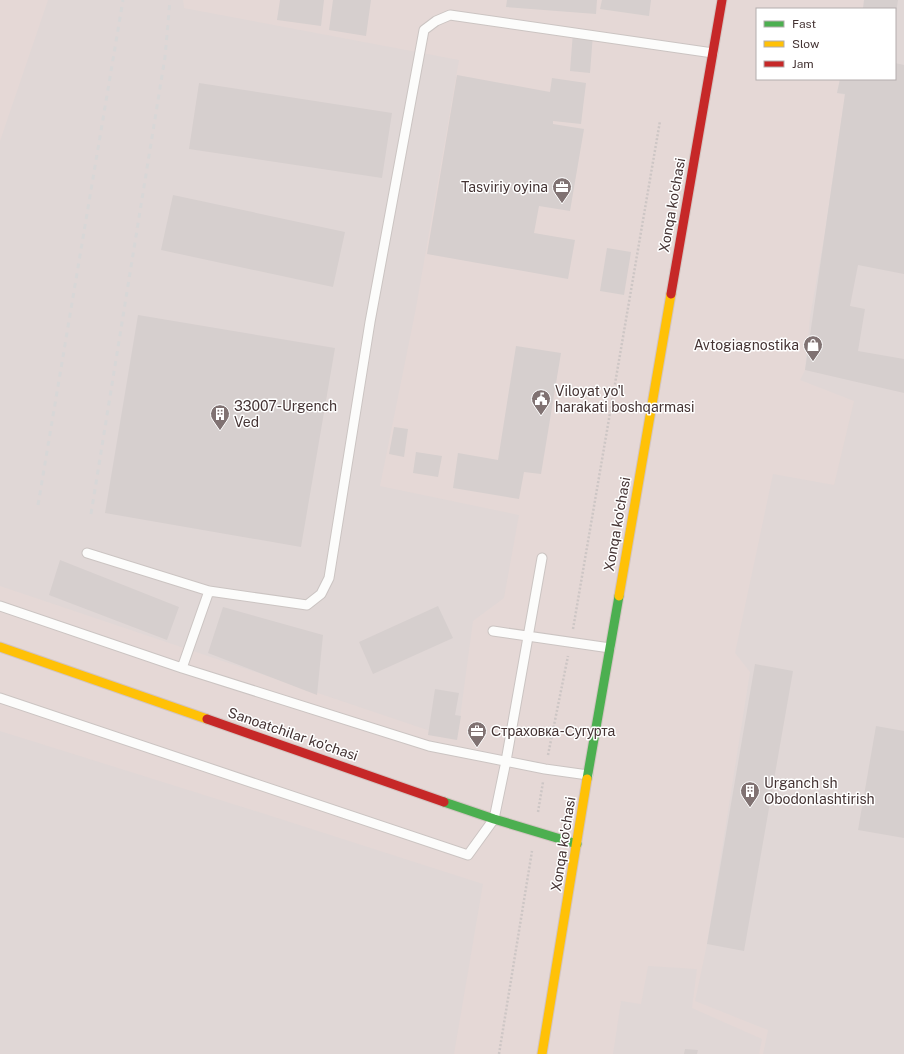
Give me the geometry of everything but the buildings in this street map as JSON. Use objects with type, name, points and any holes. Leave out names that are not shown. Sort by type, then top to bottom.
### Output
[{"type":"main road","name":"Xonqa ko'chasi","points":[[542,1054],[588,776],[722,0]]},
{"type":"main road","name":"Sanoatchilar ko'chasi","points":[[0,647],[494,819],[577,844]]},
{"type":"lane","points":[[87,553],[209,591],[307,605],[321,594],[329,578],[370,322],[424,30],[436,21],[450,15],[713,53]]},
{"type":"lane","points":[[0,698],[468,855],[494,819],[506,761],[542,558]]},
{"type":"lane","points":[[182,668],[209,591]]},
{"type":"lane","points":[[0,606],[182,668],[429,746],[588,776]]},
{"type":"lane","points":[[493,631],[610,648]]},
{"type":"path","points":[[499,1054],[545,769],[571,642],[660,121]]},
{"type":"shaded area","points":[[0,0],[904,0],[904,1054],[0,1054]]},
{"type":"shaded area","points":[[48,0],[183,0],[184,8],[459,60],[416,308],[380,486],[519,515],[504,598],[473,621],[457,740],[0,586],[0,141]]},
{"type":"shaded area","points":[[864,0],[904,0],[904,1054],[763,1054],[768,1030],[695,1001],[707,944],[750,672],[735,653],[773,474],[834,485],[854,401],[800,380],[805,370],[810,317],[824,238],[845,95],[837,93],[840,80],[896,80],[896,8],[863,8]]},
{"type":"shaded area","points":[[0,731],[483,884],[454,1054],[0,1054]]},
{"type":"shaded area","points":[[648,966],[697,969],[692,1008],[762,1039],[759,1054],[613,1054],[621,1001],[641,1004]]},
{"type":"railway","points":[[38,505],[123,0]]},
{"type":"railway","points":[[91,514],[165,57],[170,0]]},
{"type":"traffic: fast","points":[[587,779],[619,596]]},
{"type":"traffic: fast","points":[[444,802],[577,844]]},
{"type":"traffic: slow","points":[[619,596],[671,294]]},
{"type":"traffic: slow","points":[[0,647],[207,719]]},
{"type":"traffic: slow","points":[[542,1054],[587,779]]},
{"type":"traffic: jam","points":[[671,294],[722,0]]},
{"type":"traffic: jam","points":[[207,719],[444,802]]},
{"type":"place","name":"Tasviriy oyina","points":[[562,204]]},
{"type":"place","name":"Avtogiagnostika","points":[[813,362]]},
{"type":"place","name":"Viloyat yo'l harakati boshqarmasi","points":[[541,416]]},
{"type":"place","name":"33007-Urgench Ved","points":[[220,431]]},
{"type":"place","name":"Страховка-Сугурта","points":[[477,748]]},
{"type":"place","name":"Urganch sh Obodonlashtirish","points":[[750,808]]}]
